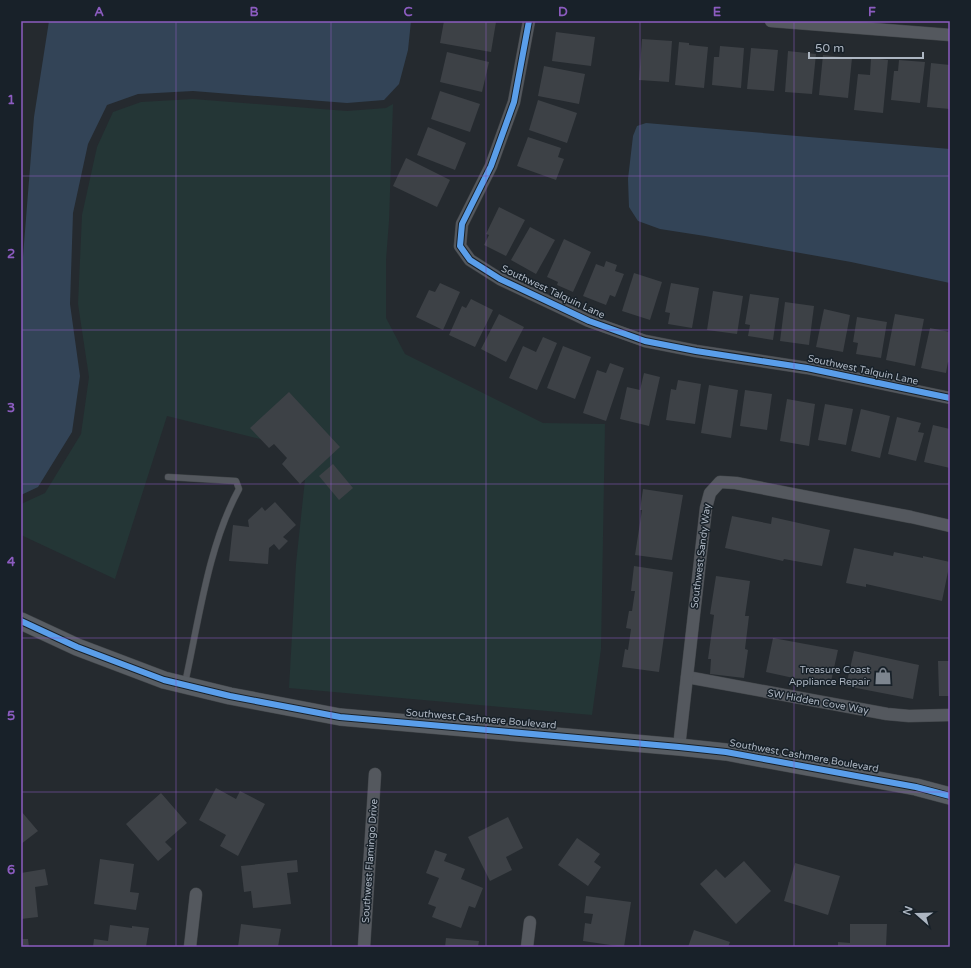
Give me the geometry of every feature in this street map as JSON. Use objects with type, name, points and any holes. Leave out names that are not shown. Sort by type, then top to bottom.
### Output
[{"type":"street","name":"Southwest Talquin Lane","points":[[529,21],[514,102],[491,166],[462,224],[460,246],[470,260],[500,279],[589,321],[645,341],[696,351],[807,368],[950,398]]},
{"type":"street","points":[[771,21],[950,35]]},
{"type":"street","name":"Southwest Sandy Way","points":[[679,747],[706,508],[710,493],[720,482],[736,483],[950,526]]},
{"type":"street","name":"Southwest Cashmere Boulevard","points":[[21,621],[76,647],[164,680],[230,696],[340,717],[726,752],[916,787],[950,796]]},
{"type":"street","name":"SW Hidden Cove Way","points":[[687,678],[887,714],[909,716],[950,715]]},
{"type":"street","name":"Southwest Flamingo Drive","points":[[364,947],[375,774]]},
{"type":"street","points":[[190,947],[196,894]]},
{"type":"street","points":[[527,947],[530,922]]},
{"type":"lane","points":[[168,477],[236,481],[239,489],[229,509],[212,559],[184,685]]},
{"type":"shaded area","points":[[193,99],[347,111],[386,108],[393,104],[389,221],[386,260],[386,318],[405,354],[543,423],[605,424],[601,649],[592,715],[289,688],[296,564],[308,451],[167,416],[115,579],[21,535],[21,504],[45,493],[81,434],[89,377],[78,304],[82,215],[97,147],[113,112],[141,102]]},
{"type":"water","points":[[49,21],[411,21],[408,50],[399,84],[384,100],[347,103],[193,91],[138,94],[107,105],[88,144],[73,213],[70,304],[80,376],[72,432],[38,487],[21,495],[21,282],[34,117]]},
{"type":"water","points":[[646,123],[950,149],[950,283],[851,262],[660,229],[638,221],[629,207],[628,179],[633,136],[637,126]]},
{"type":"building","points":[[444,21],[496,22],[491,52],[440,43]]},
{"type":"building","points":[[556,32],[595,37],[591,66],[552,61]]},
{"type":"building","points":[[642,39],[672,41],[669,82],[639,80]]},
{"type":"building","points":[[679,42],[689,43],[689,45],[708,47],[704,88],[675,85]]},
{"type":"building","points":[[720,46],[744,48],[741,88],[712,85],[714,57],[719,57]]},
{"type":"building","points":[[751,48],[778,50],[774,91],[747,89]]},
{"type":"building","points":[[788,51],[816,54],[812,94],[785,92]]},
{"type":"building","points":[[447,52],[489,62],[482,92],[440,82]]},
{"type":"building","points":[[823,55],[852,58],[848,98],[819,95]]},
{"type":"building","points":[[871,58],[888,60],[883,113],[854,110],[858,74],[870,75]]},
{"type":"building","points":[[899,60],[925,62],[920,103],[891,100],[894,71],[898,71]]},
{"type":"building","points":[[931,63],[950,65],[950,109],[927,107]]},
{"type":"building","points":[[544,66],[585,74],[579,104],[538,96]]},
{"type":"building","points":[[440,91],[480,104],[470,132],[431,119]]},
{"type":"building","points":[[538,100],[577,113],[567,143],[529,130]]},
{"type":"building","points":[[428,127],[466,143],[455,170],[417,155]]},
{"type":"building","points":[[528,137],[561,148],[558,157],[564,159],[556,180],[517,166]]},
{"type":"building","points":[[406,158],[450,180],[437,207],[393,186]]},
{"type":"building","points":[[499,207],[525,220],[506,256],[484,245],[489,235],[486,234]]},
{"type":"building","points":[[530,227],[555,240],[536,274],[511,260]]},
{"type":"building","points":[[564,239],[591,252],[573,292],[557,285],[558,282],[547,277]]},
{"type":"building","points":[[606,261],[617,265],[615,271],[624,274],[615,297],[610,295],[606,305],[583,296],[596,264],[604,267]]},
{"type":"building","points":[[634,273],[662,282],[650,320],[622,311]]},
{"type":"building","points":[[440,283],[460,292],[443,330],[416,317],[429,290],[435,292]]},
{"type":"building","points":[[671,283],[699,288],[692,328],[668,324],[670,313],[665,312]]},
{"type":"building","points":[[713,291],[743,296],[737,334],[707,330]]},
{"type":"building","points":[[750,294],[779,298],[773,340],[748,336],[750,325],[745,324]]},
{"type":"building","points":[[471,299],[493,310],[475,347],[449,335],[462,306],[466,308]]},
{"type":"building","points":[[785,302],[814,306],[809,345],[780,341]]},
{"type":"building","points":[[824,309],[850,315],[843,352],[816,347]]},
{"type":"building","points":[[499,314],[524,327],[506,362],[481,349]]},
{"type":"building","points":[[895,314],[924,319],[915,366],[886,360]]},
{"type":"building","points":[[857,317],[887,322],[881,358],[856,354],[858,343],[853,342]]},
{"type":"building","points":[[930,328],[950,332],[950,363],[948,362],[946,373],[921,368]]},
{"type":"building","points":[[543,337],[557,343],[537,390],[509,378],[523,346],[536,352]]},
{"type":"building","points":[[563,346],[591,357],[575,399],[547,388]]},
{"type":"building","points":[[610,363],[624,368],[606,421],[583,413],[597,370],[606,373]]},
{"type":"building","points":[[644,373],[660,377],[649,426],[620,419],[627,387],[640,390]]},
{"type":"building","points":[[678,380],[701,384],[695,424],[666,420],[671,389],[676,390]]},
{"type":"building","points":[[709,385],[738,390],[731,438],[701,433]]},
{"type":"building","points":[[745,390],[772,394],[767,430],[740,426]]},
{"type":"building","points":[[289,392],[340,447],[300,484],[282,464],[287,458],[274,444],[269,448],[250,428]]},
{"type":"building","points":[[787,399],[815,404],[809,446],[780,441]]},
{"type":"building","points":[[825,404],[853,409],[846,445],[818,440]]},
{"type":"building","points":[[861,409],[890,416],[880,458],[851,451]]},
{"type":"building","points":[[897,417],[921,423],[918,432],[924,433],[916,461],[888,454]]},
{"type":"building","points":[[933,425],[950,429],[950,468],[924,462]]},
{"type":"building","points":[[333,464],[353,488],[339,500],[319,476]]},
{"type":"building","points":[[643,489],[683,495],[672,560],[635,555],[642,510],[640,510]]},
{"type":"building","points":[[275,502],[296,525],[283,537],[288,541],[279,550],[274,544],[269,548],[268,564],[229,561],[233,525],[249,527],[248,520],[262,507],[265,511]]},
{"type":"building","points":[[732,516],[771,524],[772,517],[830,530],[822,566],[784,559],[783,561],[725,548]]},
{"type":"building","points":[[854,548],[893,556],[894,552],[950,562],[942,601],[866,584],[866,587],[846,583]]},
{"type":"building","points":[[634,566],[673,572],[659,672],[622,667],[625,649],[628,650],[631,629],[626,628],[629,611],[632,611],[635,591],[631,591]]},
{"type":"building","points":[[716,576],[750,581],[745,616],[749,616],[745,649],[748,650],[744,678],[710,674],[711,659],[708,659],[714,615],[710,614]]},
{"type":"building","points":[[773,638],[838,650],[830,686],[766,672]]},
{"type":"building","name":"Treasure Coast Appliance Repair","points":[[854,651],[919,665],[913,699],[846,686]]},
{"type":"building","points":[[938,661],[950,661],[950,696],[939,696]]},
{"type":"building","points":[[216,788],[236,799],[240,791],[265,804],[238,856],[220,846],[226,835],[199,820]]},
{"type":"building","points":[[161,793],[187,823],[165,842],[172,849],[158,861],[126,824]]},
{"type":"building","points":[[21,811],[38,831],[21,844]]},
{"type":"building","points":[[508,817],[523,848],[506,857],[512,870],[490,881],[468,837]]},
{"type":"building","points":[[577,838],[600,854],[594,862],[601,867],[588,886],[558,865]]},
{"type":"building","points":[[435,850],[447,854],[444,861],[465,869],[461,879],[483,888],[475,908],[469,906],[461,928],[432,917],[436,907],[428,904],[439,878],[426,873]]},
{"type":"building","points":[[100,859],[134,864],[130,892],[139,893],[136,910],[94,904]]},
{"type":"building","points":[[297,860],[298,872],[287,873],[291,904],[253,908],[251,891],[244,892],[241,866]]},
{"type":"building","points":[[744,861],[771,891],[736,924],[700,884],[716,869],[725,878]]},
{"type":"building","points":[[795,863],[840,876],[828,915],[784,901]]},
{"type":"building","points":[[45,869],[48,885],[35,887],[38,917],[21,919],[21,873]]},
{"type":"building","points":[[586,896],[631,902],[624,947],[583,941],[585,923],[591,924],[593,914],[584,913]]},
{"type":"building","points":[[241,924],[281,929],[278,947],[238,947]]},
{"type":"building","points":[[850,924],[887,924],[886,947],[838,947],[838,942],[850,943]]},
{"type":"building","points":[[110,925],[132,928],[132,926],[149,928],[146,947],[93,947],[94,939],[108,941]]},
{"type":"building","points":[[694,930],[730,942],[728,947],[688,947]]},
{"type":"building","points":[[446,938],[479,941],[478,947],[445,947]]},
{"type":"building","points":[[21,939],[28,939],[29,947],[21,947]]},
{"type":"cycle path","points":[[529,21],[514,102],[491,166],[462,224],[460,246],[470,260],[500,279],[589,321],[645,341],[696,351],[807,368],[950,398]]},
{"type":"cycle path","points":[[21,621],[77,647],[164,680],[230,696],[340,717],[726,752],[916,787],[950,796]]},
{"type":"place","name":"Treasure Coast Appliance Repair","points":[[883,676]]}]
